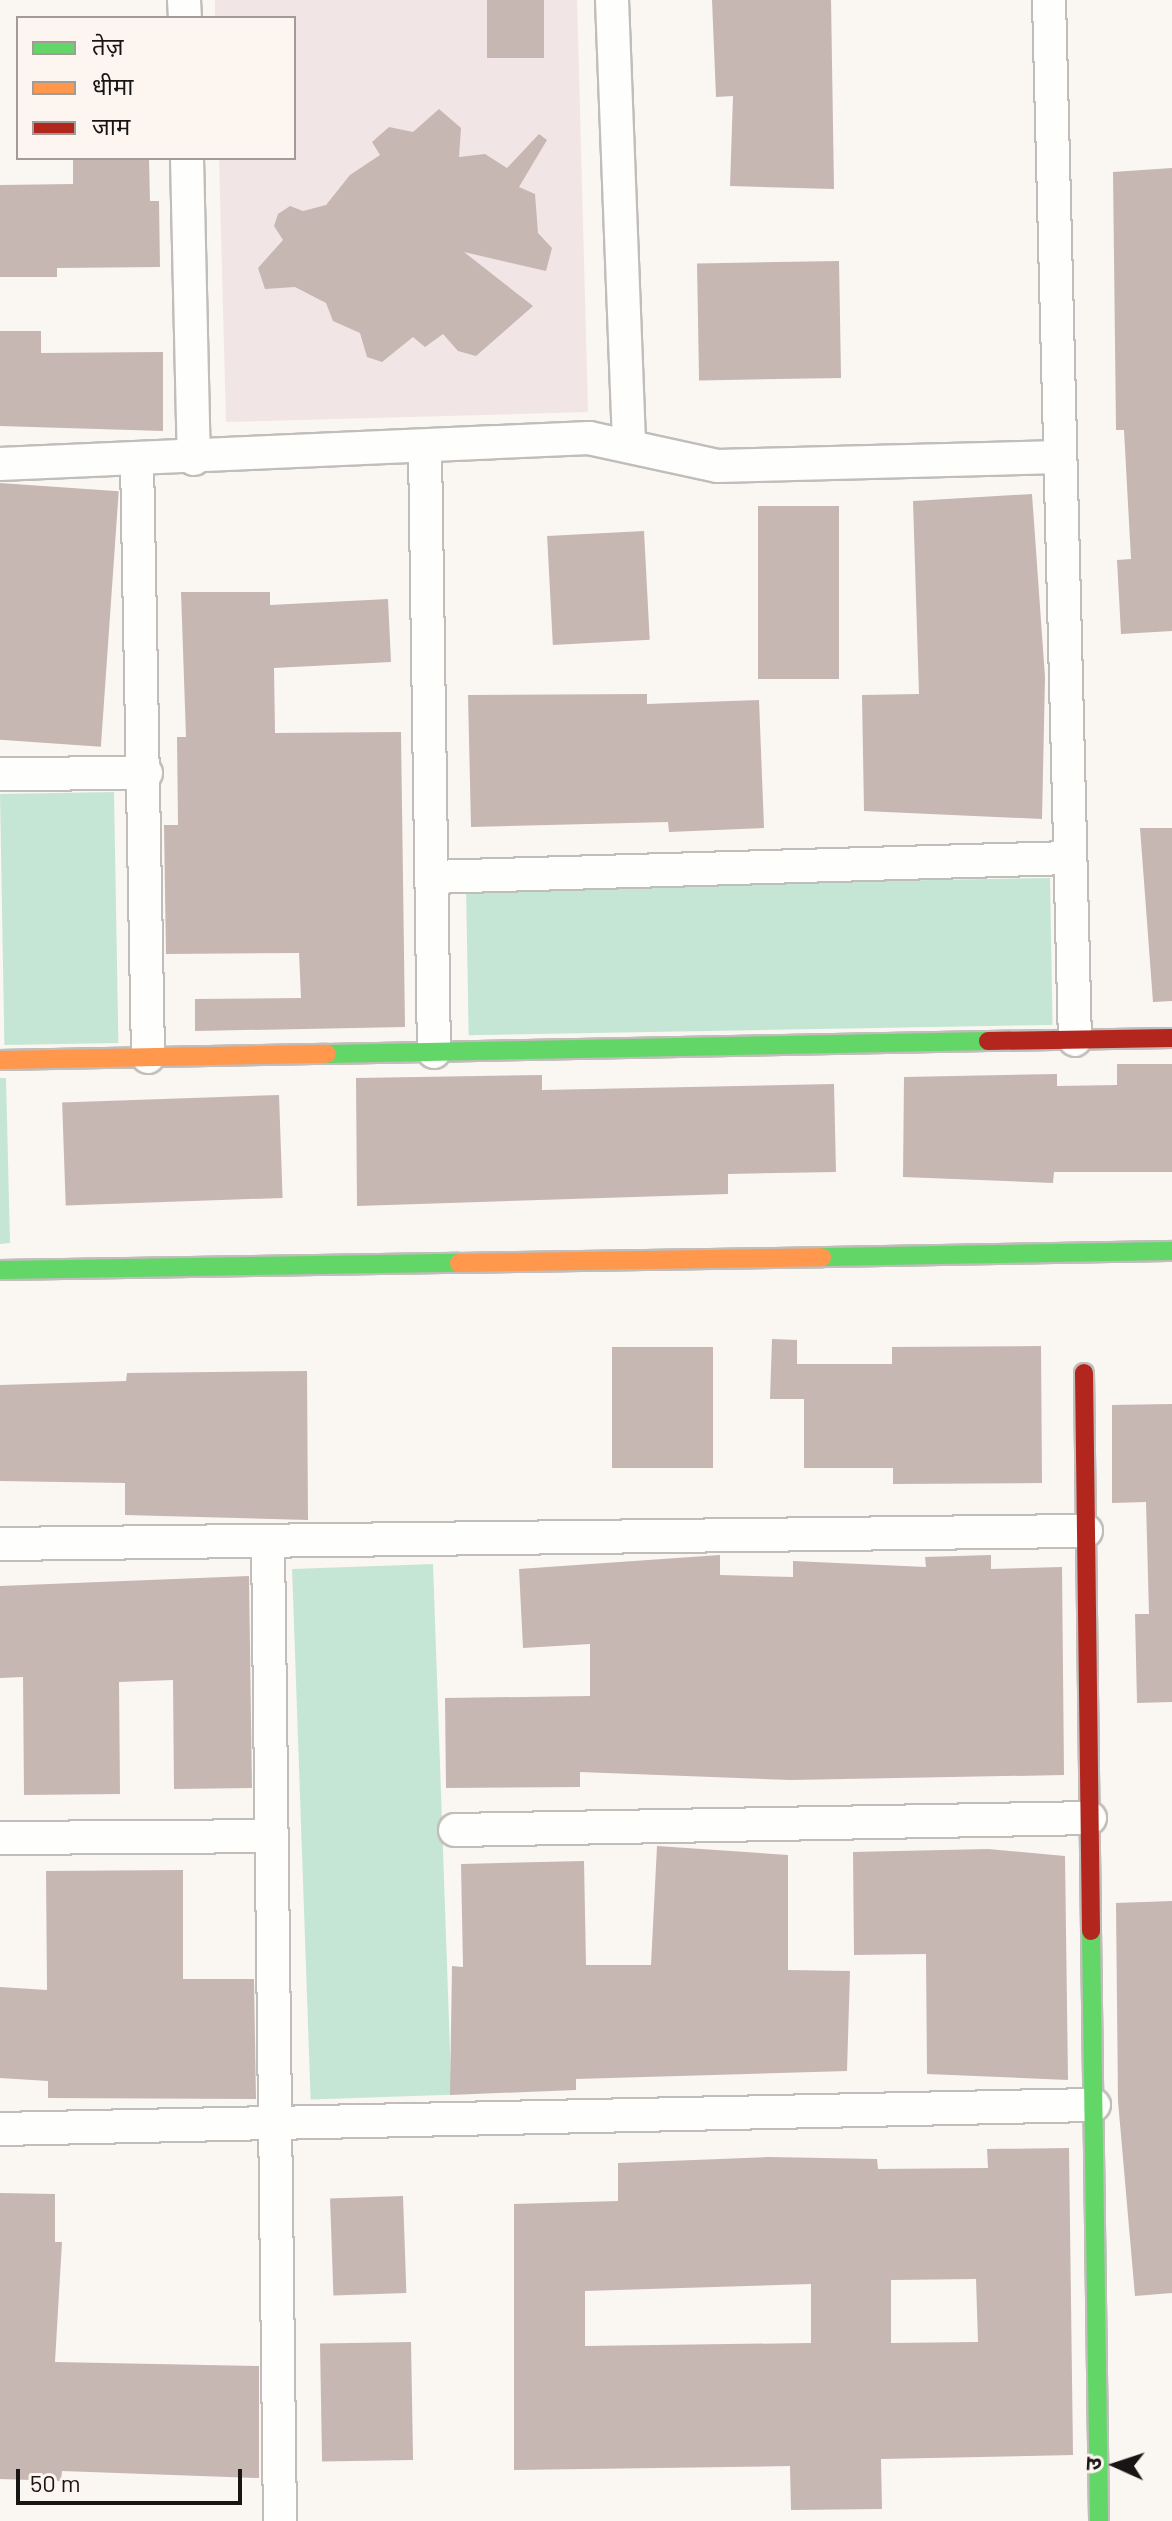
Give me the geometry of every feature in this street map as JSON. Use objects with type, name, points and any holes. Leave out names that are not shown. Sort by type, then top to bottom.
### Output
[{"type":"street","points":[[612,0],[629,442]]},
{"type":"street","points":[[1049,0],[1075,1040]]},
{"type":"street","points":[[187,160],[194,459]]},
{"type":"street","points":[[0,464],[629,442],[673,461],[717,466],[1060,457]]},
{"type":"street","points":[[425,448],[434,1052]]},
{"type":"street","points":[[137,460],[146,773],[148,1057]]},
{"type":"street","points":[[0,774],[146,773]]},
{"type":"street","points":[[432,877],[1070,858]]},
{"type":"street","points":[[0,1060],[1172,1038]]},
{"type":"street","points":[[0,1270],[1172,1251]]},
{"type":"street","points":[[1084,1373],[1099,2521]]},
{"type":"street","points":[[0,1544],[1086,1531]]},
{"type":"street","points":[[268,1541],[280,2521]]},
{"type":"street","points":[[455,1830],[1090,1818]]},
{"type":"street","points":[[0,1838],[272,1836]]},
{"type":"street","points":[[0,2129],[1094,2105]]},
{"type":"shaded area","points":[[215,0],[577,0],[588,412],[226,422],[219,160],[296,160],[296,16],[215,16]]},
{"type":"green space","points":[[114,792],[118,1043],[4,1045],[0,794]]},
{"type":"green space","points":[[1050,878],[1053,1025],[469,1035],[466,888]]},
{"type":"green space","points":[[0,1078],[6,1078],[10,1243],[0,1244]]},
{"type":"green space","points":[[433,1564],[452,2095],[311,2100],[292,1569]]},
{"type":"building","points":[[487,0],[544,0],[544,58],[487,58]]},
{"type":"building","points":[[712,0],[831,0],[834,189],[730,186],[733,96],[716,97]]},
{"type":"building","points":[[439,109],[461,128],[459,157],[485,154],[507,168],[539,134],[547,140],[519,187],[535,194],[538,233],[552,248],[546,271],[464,252],[533,306],[476,356],[458,351],[443,334],[425,347],[413,337],[382,362],[367,357],[360,333],[333,321],[326,303],[295,287],[265,289],[258,268],[283,240],[274,226],[278,214],[290,206],[303,211],[326,205],[350,175],[380,155],[372,142],[389,127],[413,132]]},
{"type":"building","points":[[73,160],[149,160],[150,201],[159,201],[160,267],[57,268],[57,277],[0,277],[0,185],[73,184]]},
{"type":"building","points":[[1172,168],[1172,631],[1121,634],[1117,560],[1131,559],[1124,430],[1116,430],[1113,172]]},
{"type":"building","points":[[839,261],[841,378],[699,380],[697,263]]},
{"type":"building","points":[[0,331],[41,331],[41,353],[163,352],[163,431],[0,426]]},
{"type":"building","points":[[0,483],[119,491],[101,747],[0,740]]},
{"type":"building","points":[[1032,494],[1045,677],[1042,819],[864,811],[862,695],[919,694],[913,501]]},
{"type":"building","points":[[758,506],[839,506],[839,679],[758,679]]},
{"type":"building","points":[[644,531],[650,640],[553,645],[547,536]]},
{"type":"building","points":[[181,592],[270,592],[270,605],[388,599],[391,662],[274,668],[275,733],[401,732],[405,1027],[195,1031],[195,999],[301,998],[299,953],[166,954],[164,825],[178,825],[177,737],[186,737]]},
{"type":"building","points":[[647,694],[647,704],[759,700],[764,828],[669,832],[668,822],[471,827],[468,695]]},
{"type":"building","points":[[1140,828],[1172,828],[1172,1001],[1153,1002]]},
{"type":"building","points":[[1117,1064],[1172,1064],[1172,1172],[1054,1172],[1053,1183],[903,1177],[904,1077],[1057,1074],[1057,1086],[1117,1085]]},
{"type":"building","points":[[542,1075],[542,1090],[834,1084],[836,1172],[728,1174],[728,1194],[357,1206],[356,1078]]},
{"type":"building","points":[[279,1095],[283,1198],[66,1206],[62,1103]]},
{"type":"building","points":[[772,1339],[797,1340],[797,1364],[892,1364],[892,1347],[1041,1346],[1042,1483],[893,1484],[893,1468],[804,1468],[804,1399],[770,1399]]},
{"type":"building","points":[[612,1347],[713,1347],[713,1468],[612,1468]]},
{"type":"building","points":[[307,1371],[308,1520],[125,1515],[125,1483],[0,1481],[0,1385],[126,1381],[127,1373]]},
{"type":"building","points":[[1172,1404],[1172,1702],[1137,1703],[1135,1614],[1149,1614],[1146,1502],[1112,1503],[1112,1405]]},
{"type":"building","points":[[720,1555],[720,1575],[793,1577],[793,1561],[926,1567],[925,1557],[991,1555],[991,1569],[1062,1567],[1064,1775],[790,1780],[580,1772],[580,1787],[446,1788],[445,1698],[590,1696],[590,1644],[523,1648],[519,1569]]},
{"type":"building","points":[[249,1576],[252,1788],[174,1789],[173,1680],[119,1682],[120,1794],[24,1795],[23,1677],[0,1678],[0,1586]]},
{"type":"building","points":[[657,1846],[788,1855],[788,1970],[850,1971],[847,2071],[576,2079],[576,2090],[450,2095],[452,1966],[463,1967],[461,1864],[584,1861],[586,1965],[651,1965]]},
{"type":"building","points":[[988,1849],[1065,1856],[1068,2080],[927,2074],[926,1954],[854,1955],[853,1852]]},
{"type":"building","points":[[183,1870],[183,1979],[254,1979],[256,2099],[48,2098],[48,2081],[0,2078],[0,1987],[47,1990],[46,1871]]},
{"type":"building","points":[[1172,1901],[1172,2293],[1135,2296],[1118,2101],[1116,1903]]},
{"type":"building","points":[[1069,2148],[1073,2455],[881,2459],[882,2509],[791,2510],[790,2466],[514,2470],[514,2204],[618,2201],[618,2163],[768,2157],[877,2159],[878,2169],[988,2168],[987,2149]],"holes":[[[976,2279],[978,2342],[891,2343],[891,2280]],[[811,2284],[811,2343],[585,2346],[585,2291]]]},
{"type":"building","points":[[0,2193],[55,2194],[55,2242],[62,2242],[55,2362],[259,2366],[259,2478],[62,2471],[61,2481],[0,2479]]},
{"type":"building","points":[[403,2196],[406,2293],[333,2295],[330,2199]]},
{"type":"building","points":[[411,2342],[413,2460],[322,2462],[320,2344]]},
{"type":"traffic: fast","points":[[327,1054],[988,1041]]},
{"type":"traffic: fast","points":[[822,1257],[1172,1251]]},
{"type":"traffic: fast","points":[[0,1270],[459,1263]]},
{"type":"traffic: fast","points":[[1091,1931],[1099,2521]]},
{"type":"traffic: slow","points":[[0,1060],[327,1054]]},
{"type":"traffic: slow","points":[[459,1263],[822,1257]]},
{"type":"traffic: jam","points":[[988,1041],[1172,1038]]},
{"type":"traffic: jam","points":[[1084,1373],[1091,1931]]}]
